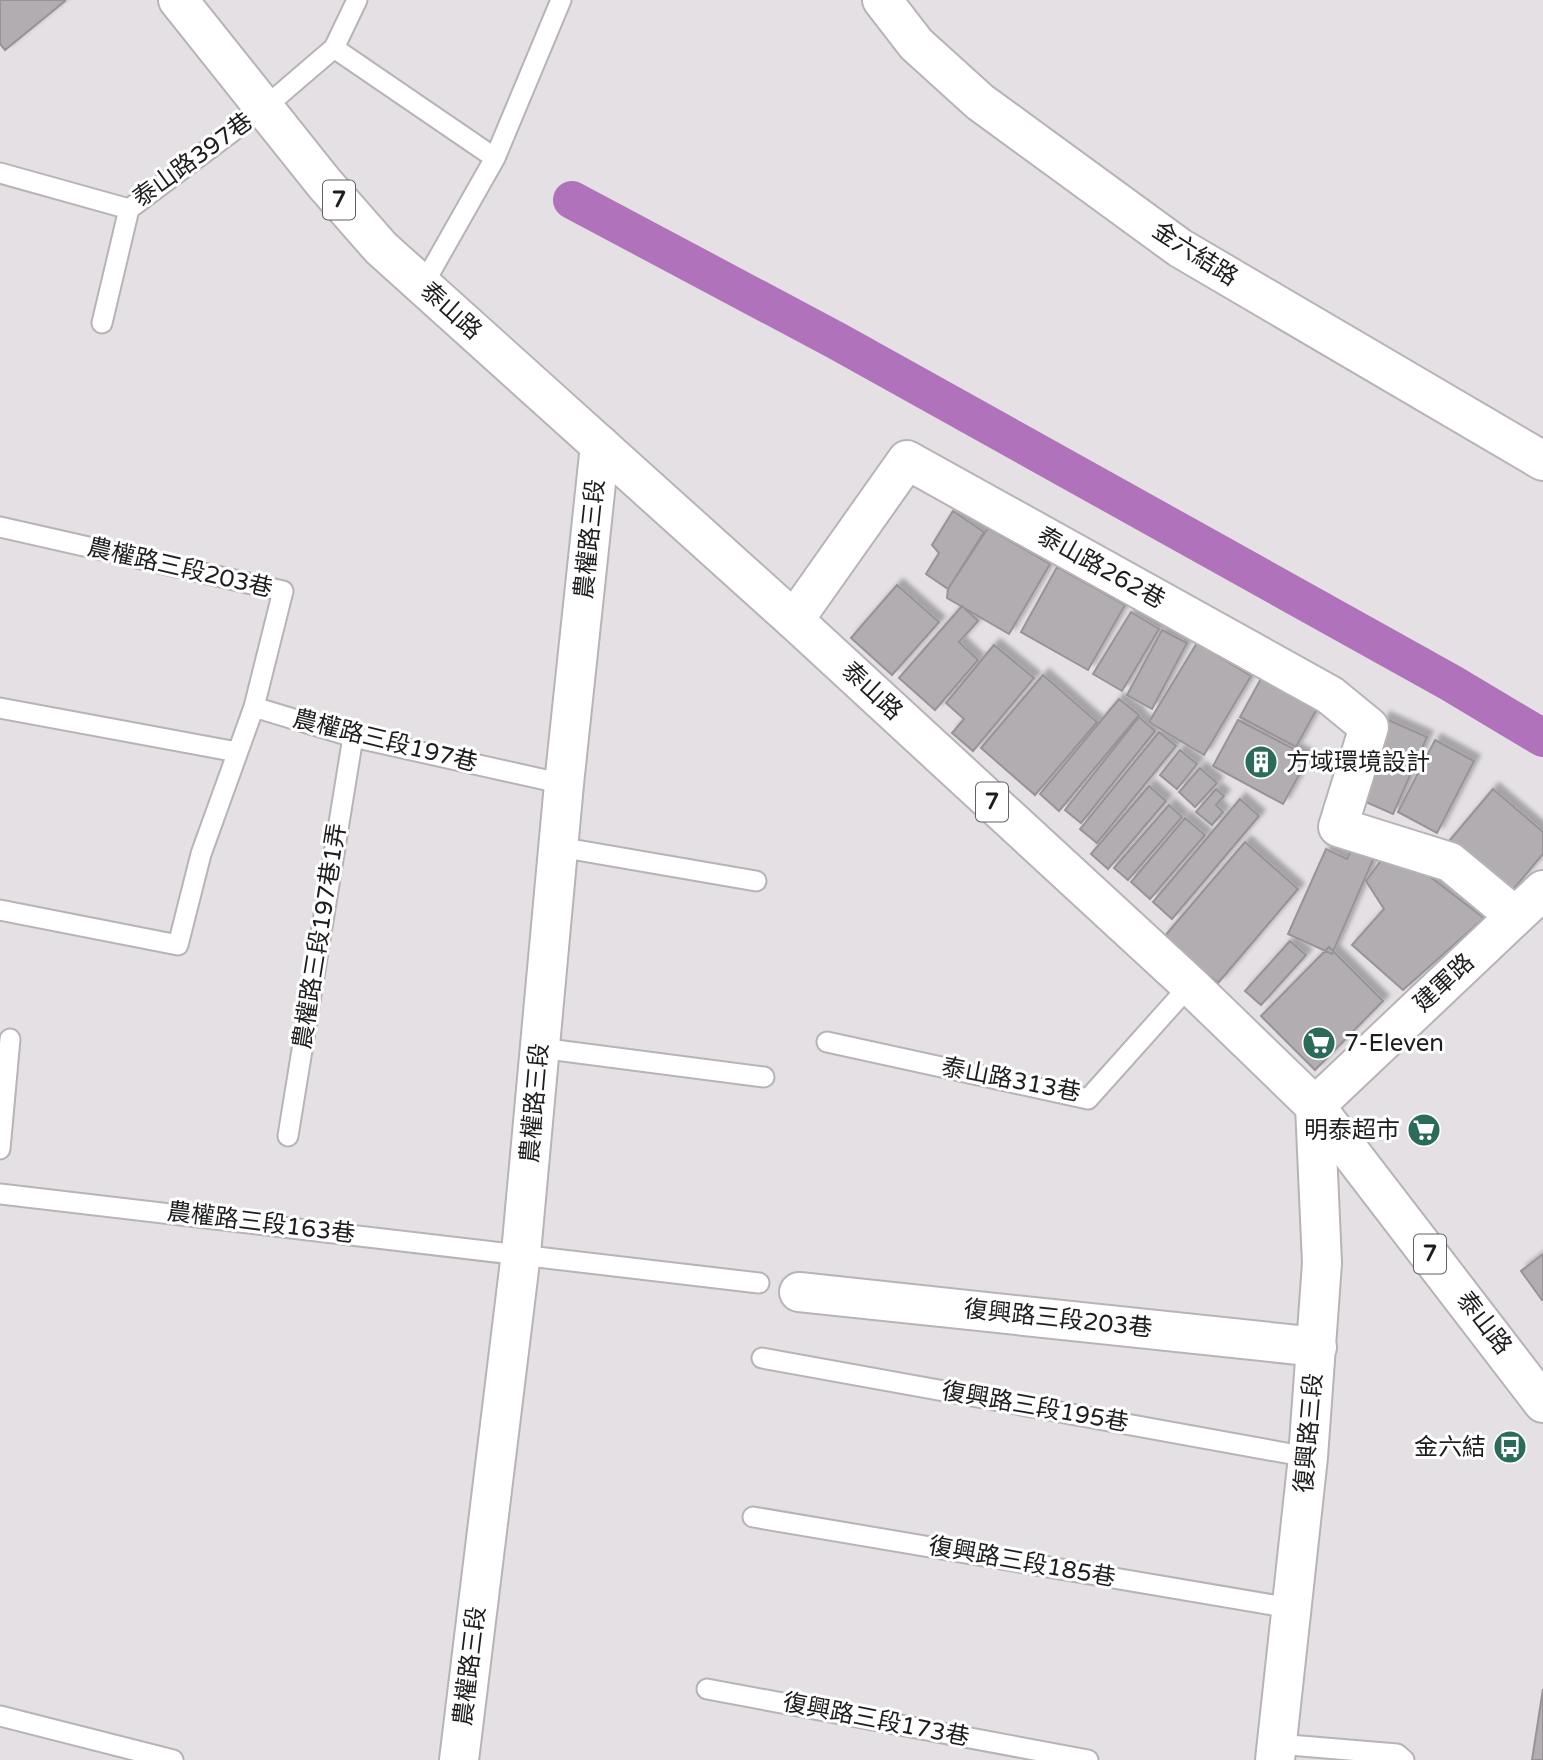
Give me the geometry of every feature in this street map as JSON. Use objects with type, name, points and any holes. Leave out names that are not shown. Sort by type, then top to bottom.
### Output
[{"type":"street","name":"泰山路","points":[[178,0],[381,248],[794,620],[1191,985],[1315,1106],[1543,1403]]},
{"type":"street","name":"金六結路","points":[[882,0],[916,44],[981,102],[1180,248],[1543,461]]},
{"type":"street","name":"農權路三段","points":[[458,1760],[521,1253],[564,784],[600,445]]},
{"type":"street","name":"泰山路262巷","points":[[794,620],[907,460],[1330,695],[1369,727],[1338,827],[1450,862],[1515,916]]},
{"type":"street","name":"建軍路","points":[[1315,1106],[1543,890]]},
{"type":"street","name":"復興路三段","points":[[1276,1752],[1308,1457],[1317,1347],[1322,1263],[1315,1106]]},
{"type":"street","name":"復興路三段203巷","points":[[799,1292],[1317,1347]]},
{"type":"lane","points":[[357,0],[334,48],[495,158]]},
{"type":"lane","points":[[423,285],[495,158],[561,0]]},
{"type":"lane","name":"泰山路397巷","points":[[0,173],[129,209],[264,107],[334,48]]},
{"type":"lane","points":[[102,323],[129,209]]},
{"type":"lane","name":"農權路三段203巷","points":[[0,527],[284,591],[254,707]]},
{"type":"lane","points":[[0,910],[178,945],[201,855],[254,707]]},
{"type":"lane","name":"農權路三段197巷","points":[[254,707],[353,737],[564,784]]},
{"type":"lane","points":[[0,708],[237,752]]},
{"type":"lane","name":"農權路三段197巷1弄","points":[[288,1136],[353,737]]},
{"type":"lane","points":[[559,847],[756,881]]},
{"type":"lane","name":"泰山路313巷","points":[[827,1042],[1088,1098],[1191,985]]},
{"type":"lane","points":[[0,1149],[10,1039]]},
{"type":"lane","points":[[540,1048],[764,1077]]},
{"type":"lane","name":"農權路三段163巷","points":[[0,1194],[759,1283]]},
{"type":"lane","name":"復興路三段195巷","points":[[762,1358],[1308,1457]]},
{"type":"lane","name":"復興路三段185巷","points":[[753,1517],[1291,1608]]},
{"type":"lane","name":"復興路三段173巷","points":[[707,1689],[1088,1760]]},
{"type":"lane","points":[[0,1716],[173,1760]]},
{"type":"lane","points":[[1276,1752],[1397,1754],[1404,1760]]},
{"type":"building","points":[[0,0],[65,1],[5,50],[0,44]]},
{"type":"building","points":[[953,511],[984,532],[948,589],[926,574],[939,553],[932,545]]},
{"type":"building","points":[[988,528],[1050,564],[1009,634],[947,598],[948,589]]},
{"type":"building","points":[[1057,567],[1125,605],[1088,670],[1021,632]]},
{"type":"building","points":[[897,585],[939,622],[892,675],[851,638]]},
{"type":"building","points":[[962,606],[978,621],[959,642],[978,660],[935,710],[899,678]]},
{"type":"building","points":[[1131,612],[1159,629],[1122,691],[1093,674]]},
{"type":"building","points":[[1162,630],[1187,643],[1152,709],[1127,695]]},
{"type":"building","points":[[1197,643],[1251,676],[1204,755],[1149,722]]},
{"type":"building","points":[[994,645],[1034,678],[973,751],[952,733],[964,719],[946,703]]},
{"type":"building","points":[[1043,675],[1097,722],[1035,795],[981,748]]},
{"type":"building","points":[[1263,675],[1319,705],[1296,747],[1240,717]]},
{"type":"building","points":[[1119,699],[1139,715],[1059,811],[1040,794]]},
{"type":"building","points":[[1139,717],[1155,731],[1081,823],[1065,810]]},
{"type":"building","points":[[1384,718],[1427,737],[1393,814],[1350,795]]},
{"type":"building","name":"方域環境設計","points":[[1238,720],[1309,757],[1283,804],[1213,766]]},
{"type":"building","points":[[1159,732],[1176,746],[1097,843],[1080,829]]},
{"type":"building","points":[[1435,740],[1474,761],[1437,833],[1398,812]]},
{"type":"building","points":[[1180,750],[1197,764],[1177,789],[1160,775]]},
{"type":"building","points":[[1200,768],[1217,783],[1195,807],[1179,792]]},
{"type":"building","points":[[1149,786],[1166,801],[1108,869],[1091,854]]},
{"type":"building","points":[[1216,789],[1224,796],[1216,805],[1223,812],[1212,825],[1196,812]]},
{"type":"building","points":[[1493,789],[1543,832],[1543,854],[1506,898],[1445,846]]},
{"type":"building","points":[[1240,799],[1259,816],[1172,919],[1153,902]]},
{"type":"building","points":[[1169,805],[1182,817],[1128,880],[1114,868]]},
{"type":"building","points":[[1185,818],[1205,835],[1150,899],[1131,882]]},
{"type":"building","points":[[1356,839],[1378,848],[1332,954],[1288,934],[1326,849],[1347,859]]},
{"type":"building","points":[[1245,842],[1298,889],[1218,983],[1164,937]]},
{"type":"building","points":[[1383,858],[1420,869],[1484,918],[1403,990],[1352,945],[1384,909],[1366,881]]},
{"type":"building","points":[[1290,941],[1306,955],[1261,1005],[1245,991]]},
{"type":"building","points":[[1329,947],[1383,1001],[1315,1070],[1261,1016]]},
{"type":"building","points":[[1543,1254],[1543,1299],[1542,1300],[1521,1271]]},
{"type":"building","points":[[1543,1689],[1543,1760],[1532,1760]]},
{"type":"waterway","points":[[572,200],[837,341],[1451,683],[1543,738]]},
{"type":"place","name":"方域環境設計","points":[[1261,762]]},
{"type":"place","name":"7-Eleven","points":[[1319,1043]]},
{"type":"place","name":"明泰超市","points":[[1424,1130]]},
{"type":"place","name":"金六結","points":[[1510,1447]]}]
